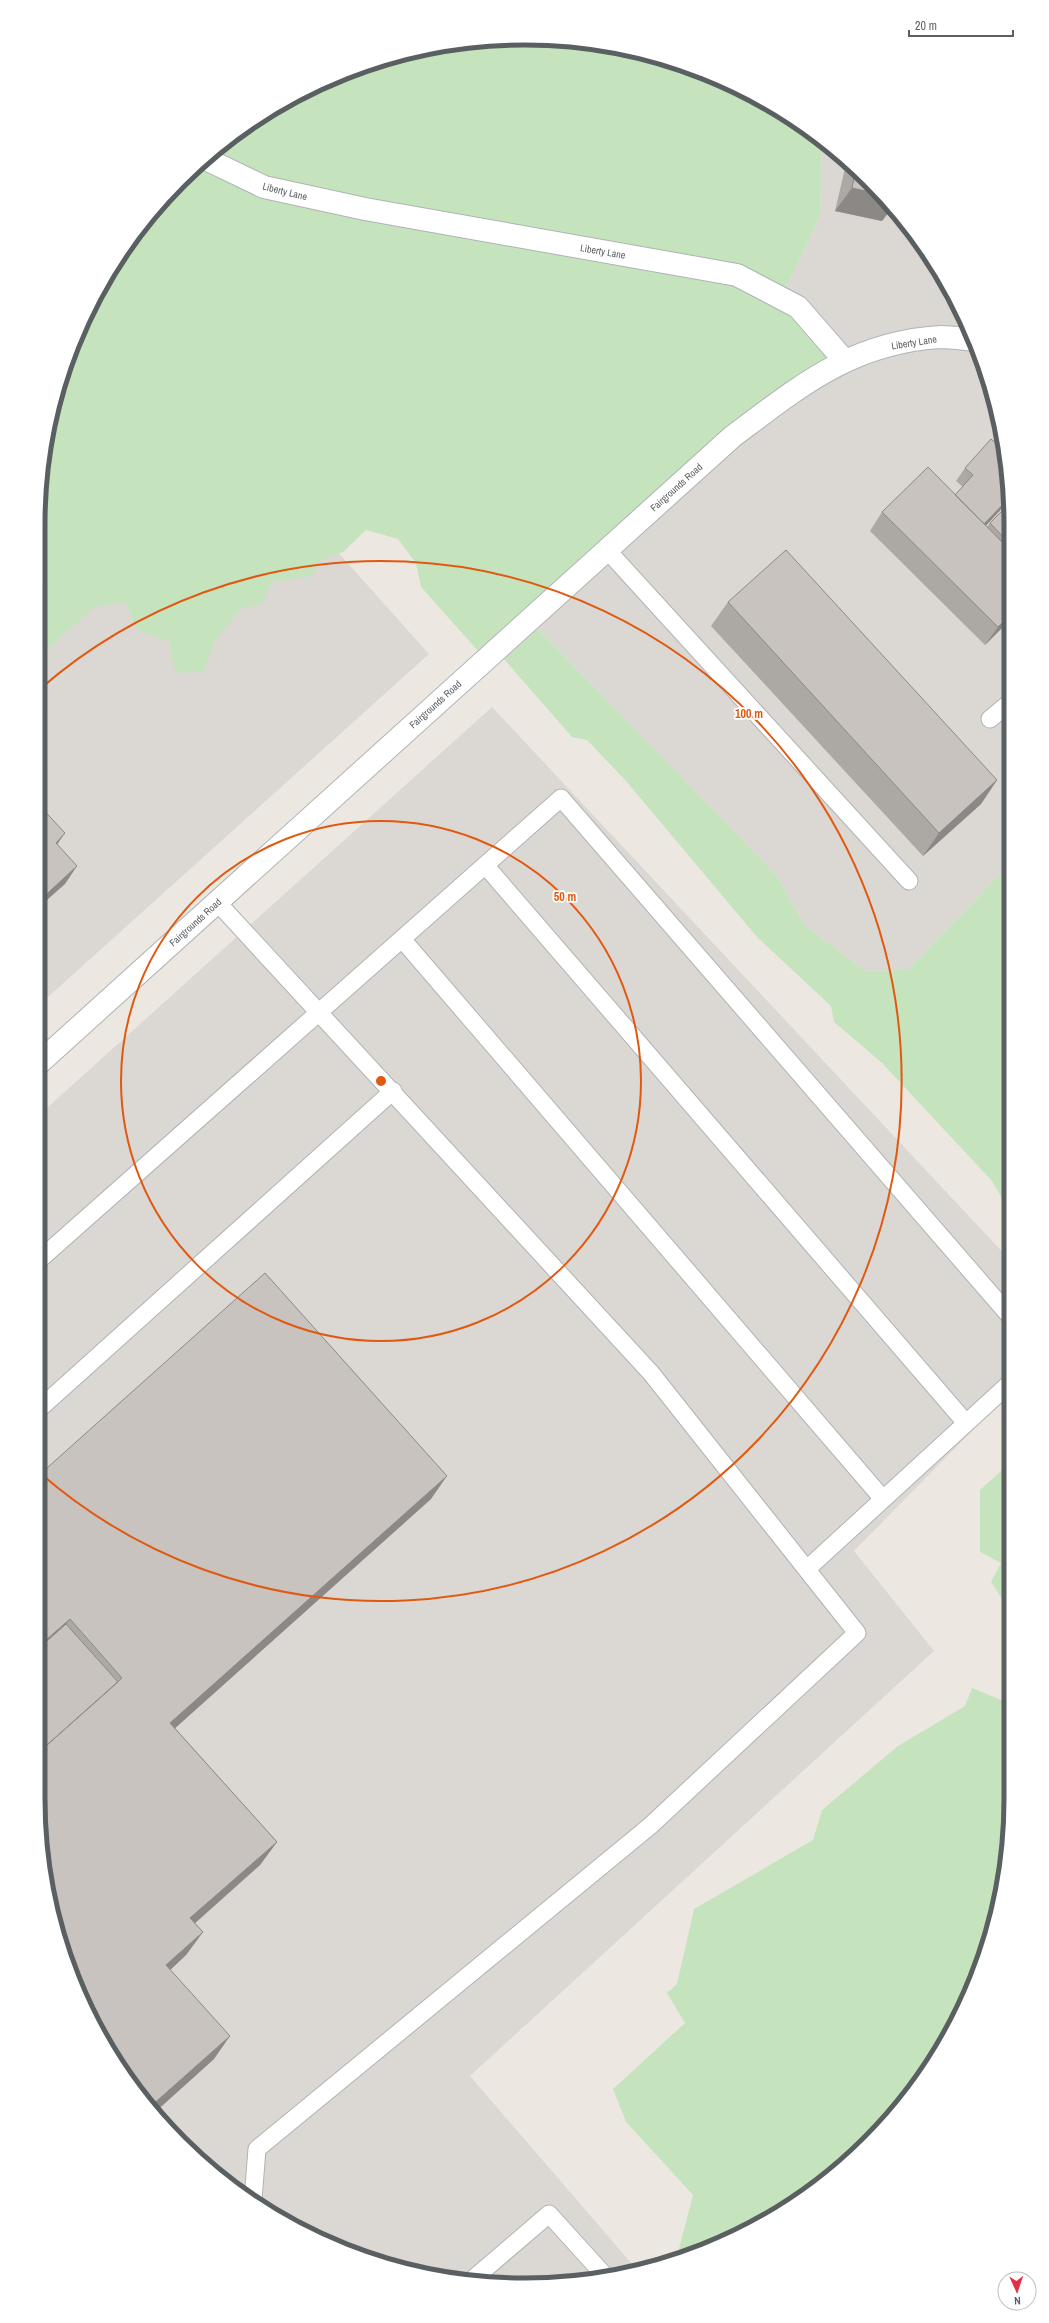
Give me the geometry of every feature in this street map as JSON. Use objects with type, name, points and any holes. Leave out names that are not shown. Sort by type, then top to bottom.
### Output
[{"type":"street","name":"Liberty Lane","points":[[211,161],[264,187],[272,189],[365,209],[737,275],[798,307],[844,360],[903,341],[943,337],[967,339]]},
{"type":"street","name":"Fairgrounds Road","points":[[45,1058],[732,437],[790,394],[844,360]]},
{"type":"lane","points":[[607,550],[909,881]]},
{"type":"lane","points":[[990,719],[1004,707]]},
{"type":"lane","points":[[45,1255],[561,798],[1004,1309]]},
{"type":"lane","points":[[485,866],[966,1423]]},
{"type":"lane","points":[[216,902],[393,1091],[651,1373],[857,1633],[650,1826],[257,2149],[253,2194]]},
{"type":"lane","points":[[402,939],[883,1499]]},
{"type":"lane","points":[[45,1404],[393,1091]]},
{"type":"lane","points":[[807,1569],[1004,1388]]},
{"type":"lane","points":[[477,2275],[549,2214],[601,2272]]},
{"type":"shaded area","points":[[822,149],[864,185],[885,208],[923,258],[940,285],[955,312],[979,370],[988,400],[1000,462],[1004,524],[1004,872],[998,876],[909,969],[867,972],[804,925],[777,876],[534,625],[783,294],[820,216]]},
{"type":"shaded area","points":[[251,455],[429,654],[45,1000],[45,633]]},
{"type":"shaded area","points":[[492,707],[1004,1254],[1004,1398],[854,1551],[934,1651],[470,2076],[633,2266],[587,2274],[556,2277],[524,2278],[462,2274],[400,2262],[370,2253],[312,2229],[258,2197],[208,2159],[185,2138],[164,2115],[126,2065],[94,2011],[70,1953],[61,1923],[49,1861],[46,1830],[45,1110]]},
{"type":"green space","points":[[524,45],[556,46],[618,54],[679,70],[737,94],[791,126],[822,149],[820,216],[783,294],[840,364],[792,396],[534,625],[777,876],[804,925],[867,972],[909,969],[998,876],[1004,872],[1004,1202],[992,1181],[882,1063],[834,1022],[831,1006],[757,937],[626,781],[587,740],[572,737],[503,658],[487,661],[421,587],[416,563],[398,539],[366,530],[343,552],[321,560],[311,576],[271,582],[262,604],[240,609],[214,642],[204,671],[178,673],[174,667],[169,641],[138,630],[125,602],[94,607],[45,652],[46,493],[54,431],[70,370],[94,312],[126,258],[144,233],[185,185],[208,164],[258,126],[312,94],[370,70],[431,54],[493,46]]},
{"type":"green space","points":[[1004,1468],[1004,1602],[991,1582],[1001,1563],[980,1552],[980,1490]]},
{"type":"green space","points":[[972,1688],[1004,1701],[1003,1830],[995,1892],[988,1923],[979,1953],[955,2011],[923,2065],[905,2090],[864,2138],[841,2159],[791,2197],[764,2214],[737,2229],[678,2253],[693,2195],[626,2122],[613,2089],[685,2023],[667,1993],[677,1984],[694,1909],[813,1840],[822,1810],[898,1746],[965,1706]]},
{"type":"building","points":[[854,176],[870,192],[852,188]]},
{"type":"building","points":[[991,439],[997,444],[1003,504],[984,524],[955,495],[973,475],[965,468]]},
{"type":"building","points":[[928,467],[1004,544],[1004,621],[998,627],[882,512]]},
{"type":"building","points":[[1004,509],[1004,538],[990,523]]},
{"type":"building","points":[[786,550],[997,780],[939,833],[728,602]]},
{"type":"building","points":[[45,812],[65,833],[56,843],[77,866],[45,896]]},
{"type":"building","points":[[265,1273],[447,1476],[170,1723],[277,1842],[190,1918],[203,1932],[166,1965],[230,2036],[154,2103],[126,2065],[94,2011],[70,1953],[54,1892],[46,1830],[45,1747],[122,1678],[70,1619],[45,1641],[45,1470]]},
{"type":"building","points":[[66,1624],[118,1682],[45,1747],[45,1643]]}]
